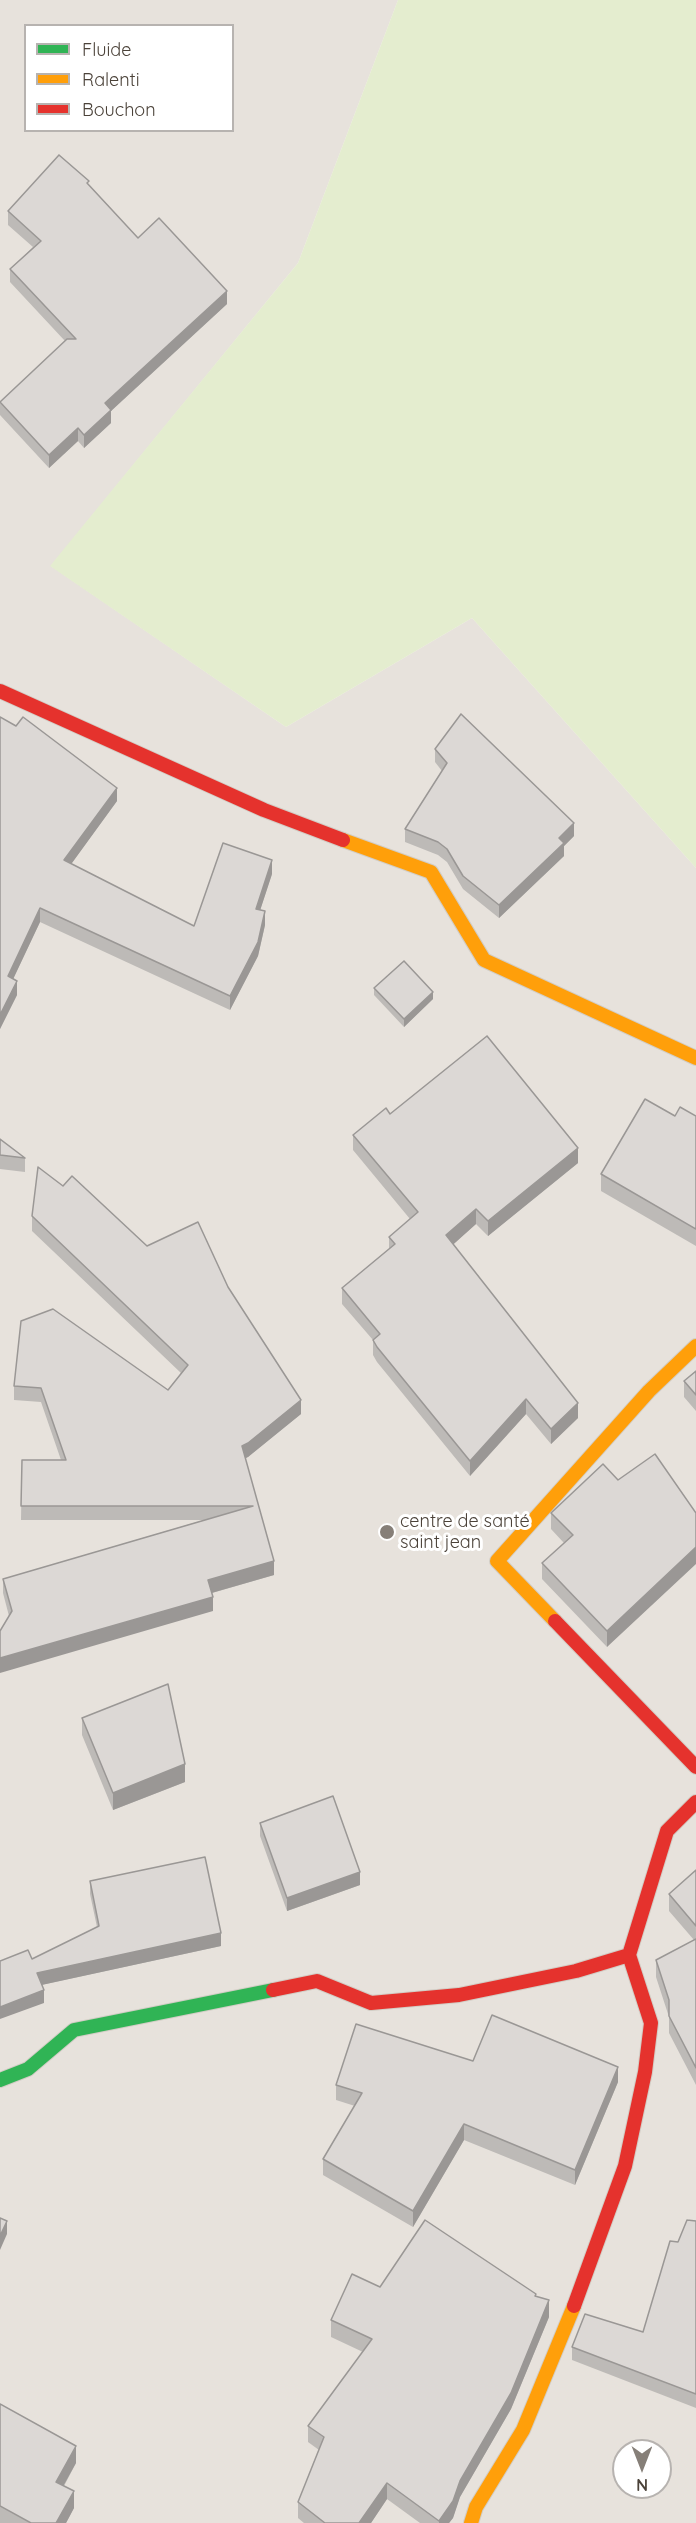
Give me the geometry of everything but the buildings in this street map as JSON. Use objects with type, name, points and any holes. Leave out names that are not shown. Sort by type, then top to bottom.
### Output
[{"type":"street","points":[[0,691],[264,810],[431,872],[484,960],[696,1058]]},
{"type":"street","points":[[696,1346],[649,1391],[496,1561],[696,1767]]},
{"type":"street","points":[[471,2523],[476,2507],[523,2430],[580,2291],[625,2166],[645,2072],[651,2024],[629,1955],[667,1832],[696,1802]]},
{"type":"street","points":[[0,2080],[28,2069],[74,2030],[174,2012],[316,1981],[371,2003],[459,1995],[576,1971],[629,1955]]},
{"type":"shaded area","points":[[0,0],[398,0],[298,263],[51,566],[286,727],[472,618],[696,868],[696,2523],[0,2523]]},
{"type":"green space","points":[[398,0],[696,0],[696,868],[472,618],[286,727],[50,566],[298,263]]},
{"type":"traffic: fast","points":[[0,2080],[28,2069],[74,2030],[273,1990]]},
{"type":"traffic: slow","points":[[343,840],[431,872],[484,960],[696,1058]]},
{"type":"traffic: slow","points":[[555,1621],[497,1561],[649,1391],[696,1346]]},
{"type":"traffic: slow","points":[[471,2523],[476,2507],[523,2430],[574,2306]]},
{"type":"traffic: jam","points":[[0,691],[264,810],[343,840]]},
{"type":"traffic: jam","points":[[555,1621],[696,1767]]},
{"type":"traffic: jam","points":[[574,2306],[625,2166],[645,2072],[651,2023],[629,1955],[667,1831],[696,1802]]},
{"type":"traffic: jam","points":[[273,1990],[317,1981],[371,2003],[459,1995],[576,1971],[629,1955]]},
{"type":"place","name":"centre de santé saint jean","points":[[387,1532]]}]
